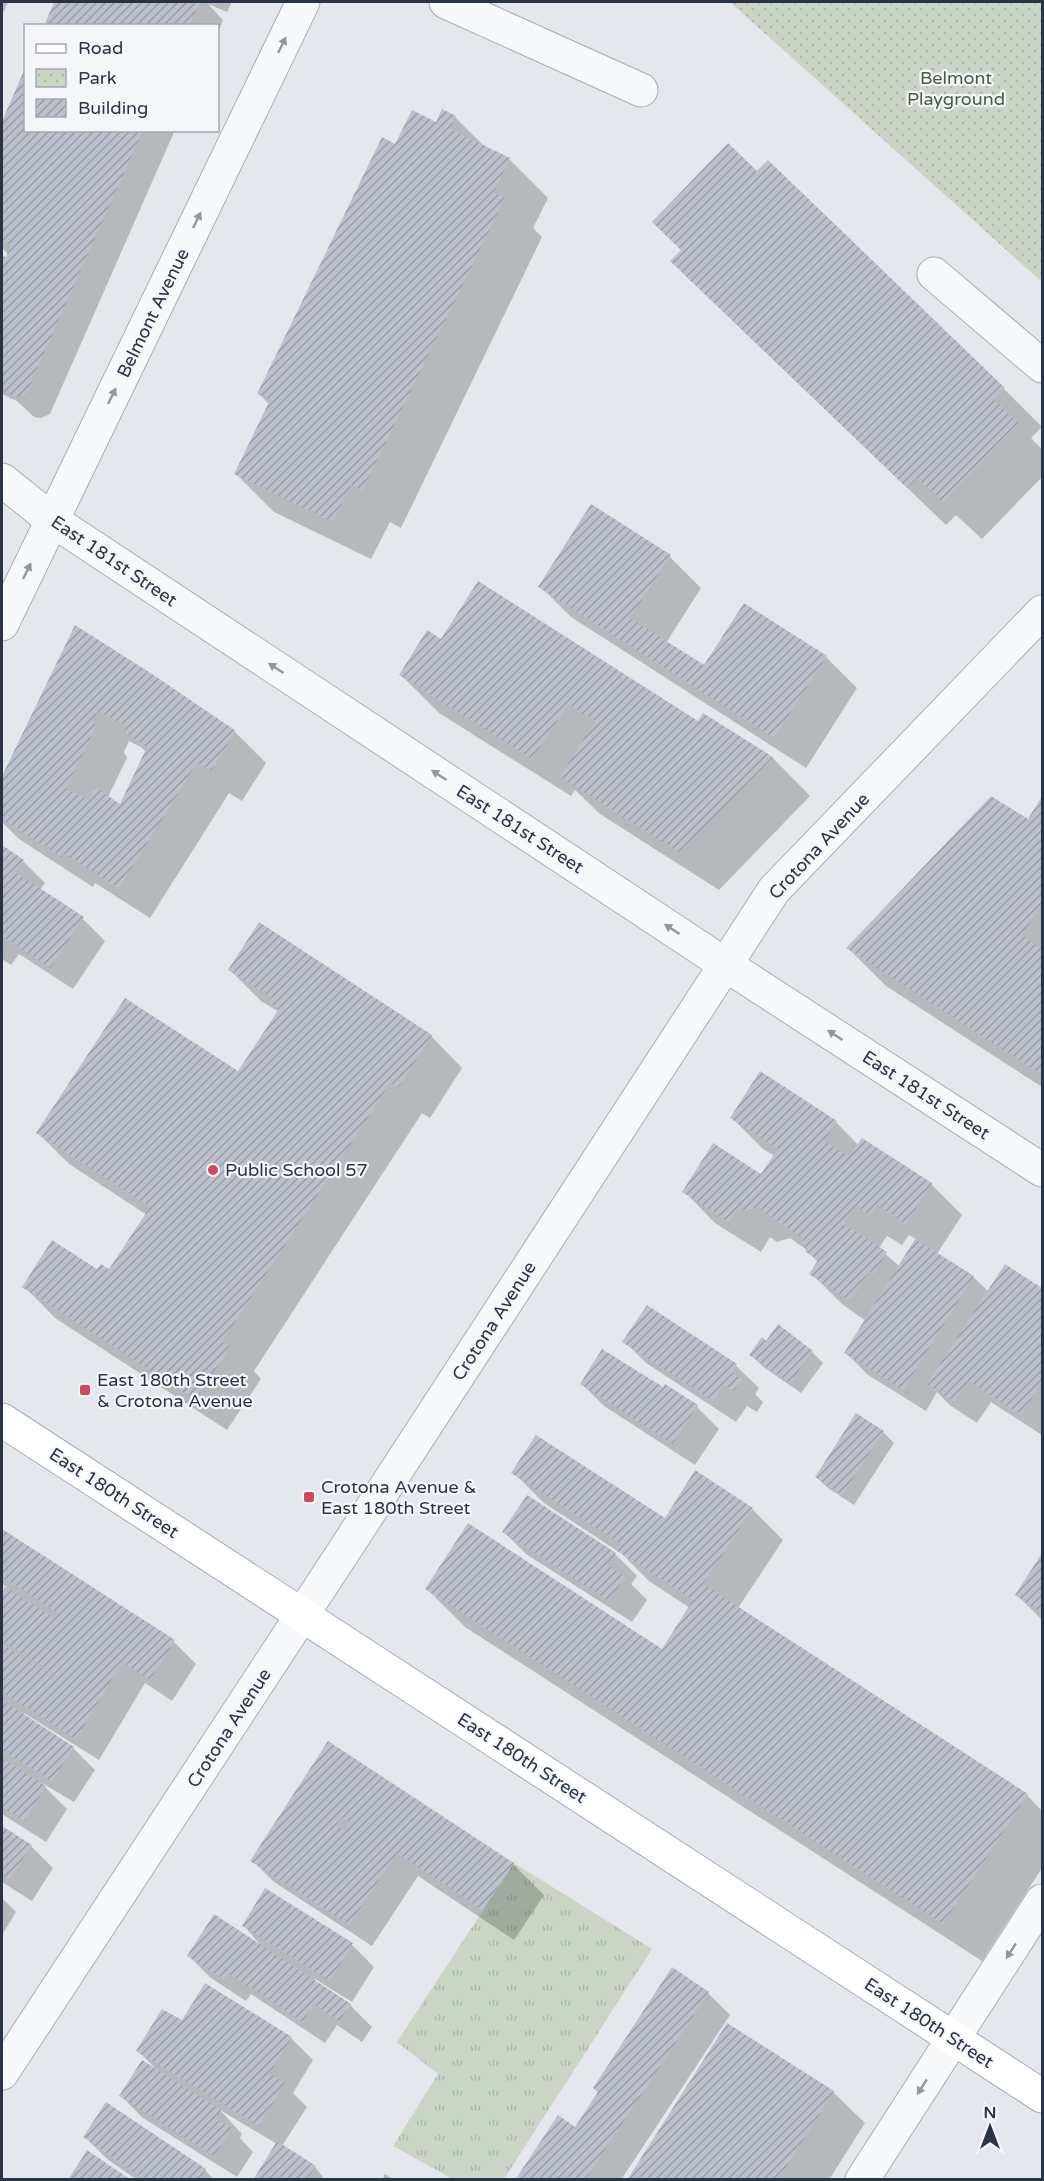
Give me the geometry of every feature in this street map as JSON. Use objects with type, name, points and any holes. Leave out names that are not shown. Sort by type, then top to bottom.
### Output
[{"type":"main road","name":"East 180th Street","points":[[2,1420],[1042,2096]]},
{"type":"street","name":"Belmont Avenue","points":[[2,624],[303,2]]},
{"type":"street","points":[[446,2],[641,90]]},
{"type":"street","points":[[934,274],[1042,366]]},
{"type":"street","name":"East 181st Street","points":[[2,480],[52,520],[726,965],[1042,1170]]},
{"type":"street","name":"Crotona Avenue","points":[[2,2073],[774,890],[1042,612]]},
{"type":"street","points":[[862,2180],[1042,1901]]},
{"type":"green space","name":"Belmont Playground","points":[[730,2],[1042,2],[1042,282]]},
{"type":"green space","points":[[514,1863],[652,1949],[504,2179],[453,2179],[393,2146],[438,2074],[397,2042]]},
{"type":"building","points":[[54,2],[200,2],[190,24],[45,24]]},
{"type":"building","points":[[24,71],[24,132],[142,132],[32,380],[31,388],[25,394],[15,397],[4,391],[2,383],[2,256],[6,257],[11,245],[2,241],[2,121]]},
{"type":"building","points":[[442,109],[456,116],[450,129],[510,158],[494,192],[505,198],[362,491],[351,485],[333,522],[234,474],[270,400],[257,394],[382,137],[395,144],[412,110],[436,122]]},
{"type":"building","points":[[728,143],[757,171],[768,160],[1005,388],[994,399],[1019,424],[943,502],[917,478],[907,488],[670,261],[681,250],[652,222]]},
{"type":"building","points":[[591,504],[671,555],[630,618],[704,665],[744,603],[827,656],[774,738],[538,587]]},
{"type":"building","points":[[478,581],[698,721],[703,713],[773,757],[680,853],[560,777],[595,721],[568,704],[532,759],[399,675],[427,630],[441,639]]},
{"type":"building","points":[[75,625],[236,731],[211,771],[197,763],[119,888],[63,853],[62,857],[2,819],[2,776]],"holes":[[[98,711],[127,726],[124,732],[147,747],[120,804],[95,787],[89,800],[66,789],[96,726],[93,720]]]},
{"type":"building","points":[[991,796],[1028,819],[1042,796],[1042,904],[1022,935],[1042,949],[1042,1075],[846,948]]},
{"type":"building","points":[[2,845],[24,860],[15,872],[84,917],[50,968],[2,936]]},
{"type":"building","name":"Public School 57","points":[[259,922],[432,1035],[398,1088],[390,1083],[222,1342],[231,1346],[195,1400],[22,1287],[52,1240],[97,1269],[101,1264],[109,1269],[150,1207],[36,1133],[125,998],[238,1071],[279,1009],[270,1003],[272,998],[228,970]]},
{"type":"building","points":[[760,1071],[837,1121],[824,1141],[849,1156],[862,1138],[932,1183],[906,1224],[877,1205],[870,1215],[856,1206],[844,1224],[887,1252],[874,1274],[869,1271],[850,1301],[809,1274],[818,1260],[806,1252],[802,1238],[757,1207],[745,1211],[739,1207],[729,1222],[682,1192],[713,1143],[761,1174],[778,1149],[730,1118]]},
{"type":"building","points":[[915,1239],[974,1276],[903,1390],[844,1353]]},
{"type":"building","points":[[1005,1264],[1042,1288],[1042,1382],[1021,1415],[968,1381],[954,1402],[927,1384]]},
{"type":"building","points":[[647,1305],[737,1364],[732,1373],[742,1379],[734,1391],[724,1385],[713,1401],[622,1342]]},
{"type":"building","points":[[778,1324],[813,1351],[790,1383],[749,1355],[762,1337],[766,1341]]},
{"type":"building","points":[[602,1349],[663,1387],[665,1384],[698,1405],[673,1444],[580,1384]]},
{"type":"building","points":[[856,1413],[884,1431],[842,1495],[815,1477]]},
{"type":"building","points":[[536,1435],[665,1518],[695,1470],[753,1508],[703,1584],[1028,1794],[943,1924],[425,1589],[468,1523],[662,1649],[693,1600],[616,1550],[621,1544],[511,1473]]},
{"type":"building","points":[[527,1495],[616,1553],[607,1565],[625,1577],[609,1601],[502,1532]]},
{"type":"building","points":[[2,1529],[175,1640],[150,1680],[122,1662],[76,1739],[2,1692],[2,1644],[66,1682],[2,1641],[2,1593],[5,1587],[54,1618],[58,1613],[2,1577]]},
{"type":"building","points":[[1042,1553],[1042,1613],[1015,1595]]},
{"type":"building","points":[[2,1700],[74,1747],[52,1781],[2,1750]]},
{"type":"building","points":[[328,1741],[514,1863],[482,1910],[397,1853],[349,1925],[250,1861]],"holes":[[[341,1817],[350,1823],[345,1830],[336,1825]]]},
{"type":"building","points":[[2,1758],[46,1786],[24,1821],[2,1807]]},
{"type":"building","points":[[2,1826],[32,1845],[9,1880],[2,1875]]},
{"type":"building","points":[[265,1888],[353,1943],[330,1981],[242,1926]]},
{"type":"building","points":[[214,1914],[351,2004],[339,2021],[314,2004],[303,2022],[228,1973],[224,1980],[187,1956]]},
{"type":"building","points":[[672,1967],[709,1992],[585,2180],[515,2180],[558,2115],[575,2127],[598,2092],[593,2088]]},
{"type":"building","points":[[205,1983],[292,2037],[269,2074],[285,2083],[259,2126],[136,2051],[162,2009],[182,2020]]},
{"type":"building","points":[[727,2023],[834,2091],[778,2180],[627,2180]]},
{"type":"building","points":[[142,2060],[221,2110],[216,2119],[232,2128],[214,2156],[119,2096]]},
{"type":"building","points":[[106,2102],[206,2169],[199,2180],[145,2180],[83,2137]]},
{"type":"building","points":[[277,2141],[316,2166],[307,2180],[253,2180]]},
{"type":"building","points":[[87,2150],[131,2180],[68,2180]]},
{"type":"place","name":"Public School 57","points":[[213,1170]]},
{"type":"place","name":"East 180th Street & Crotona Avenue","points":[[85,1390]]},
{"type":"place","name":"Crotona Avenue & East 180th Street","points":[[309,1497]]}]
